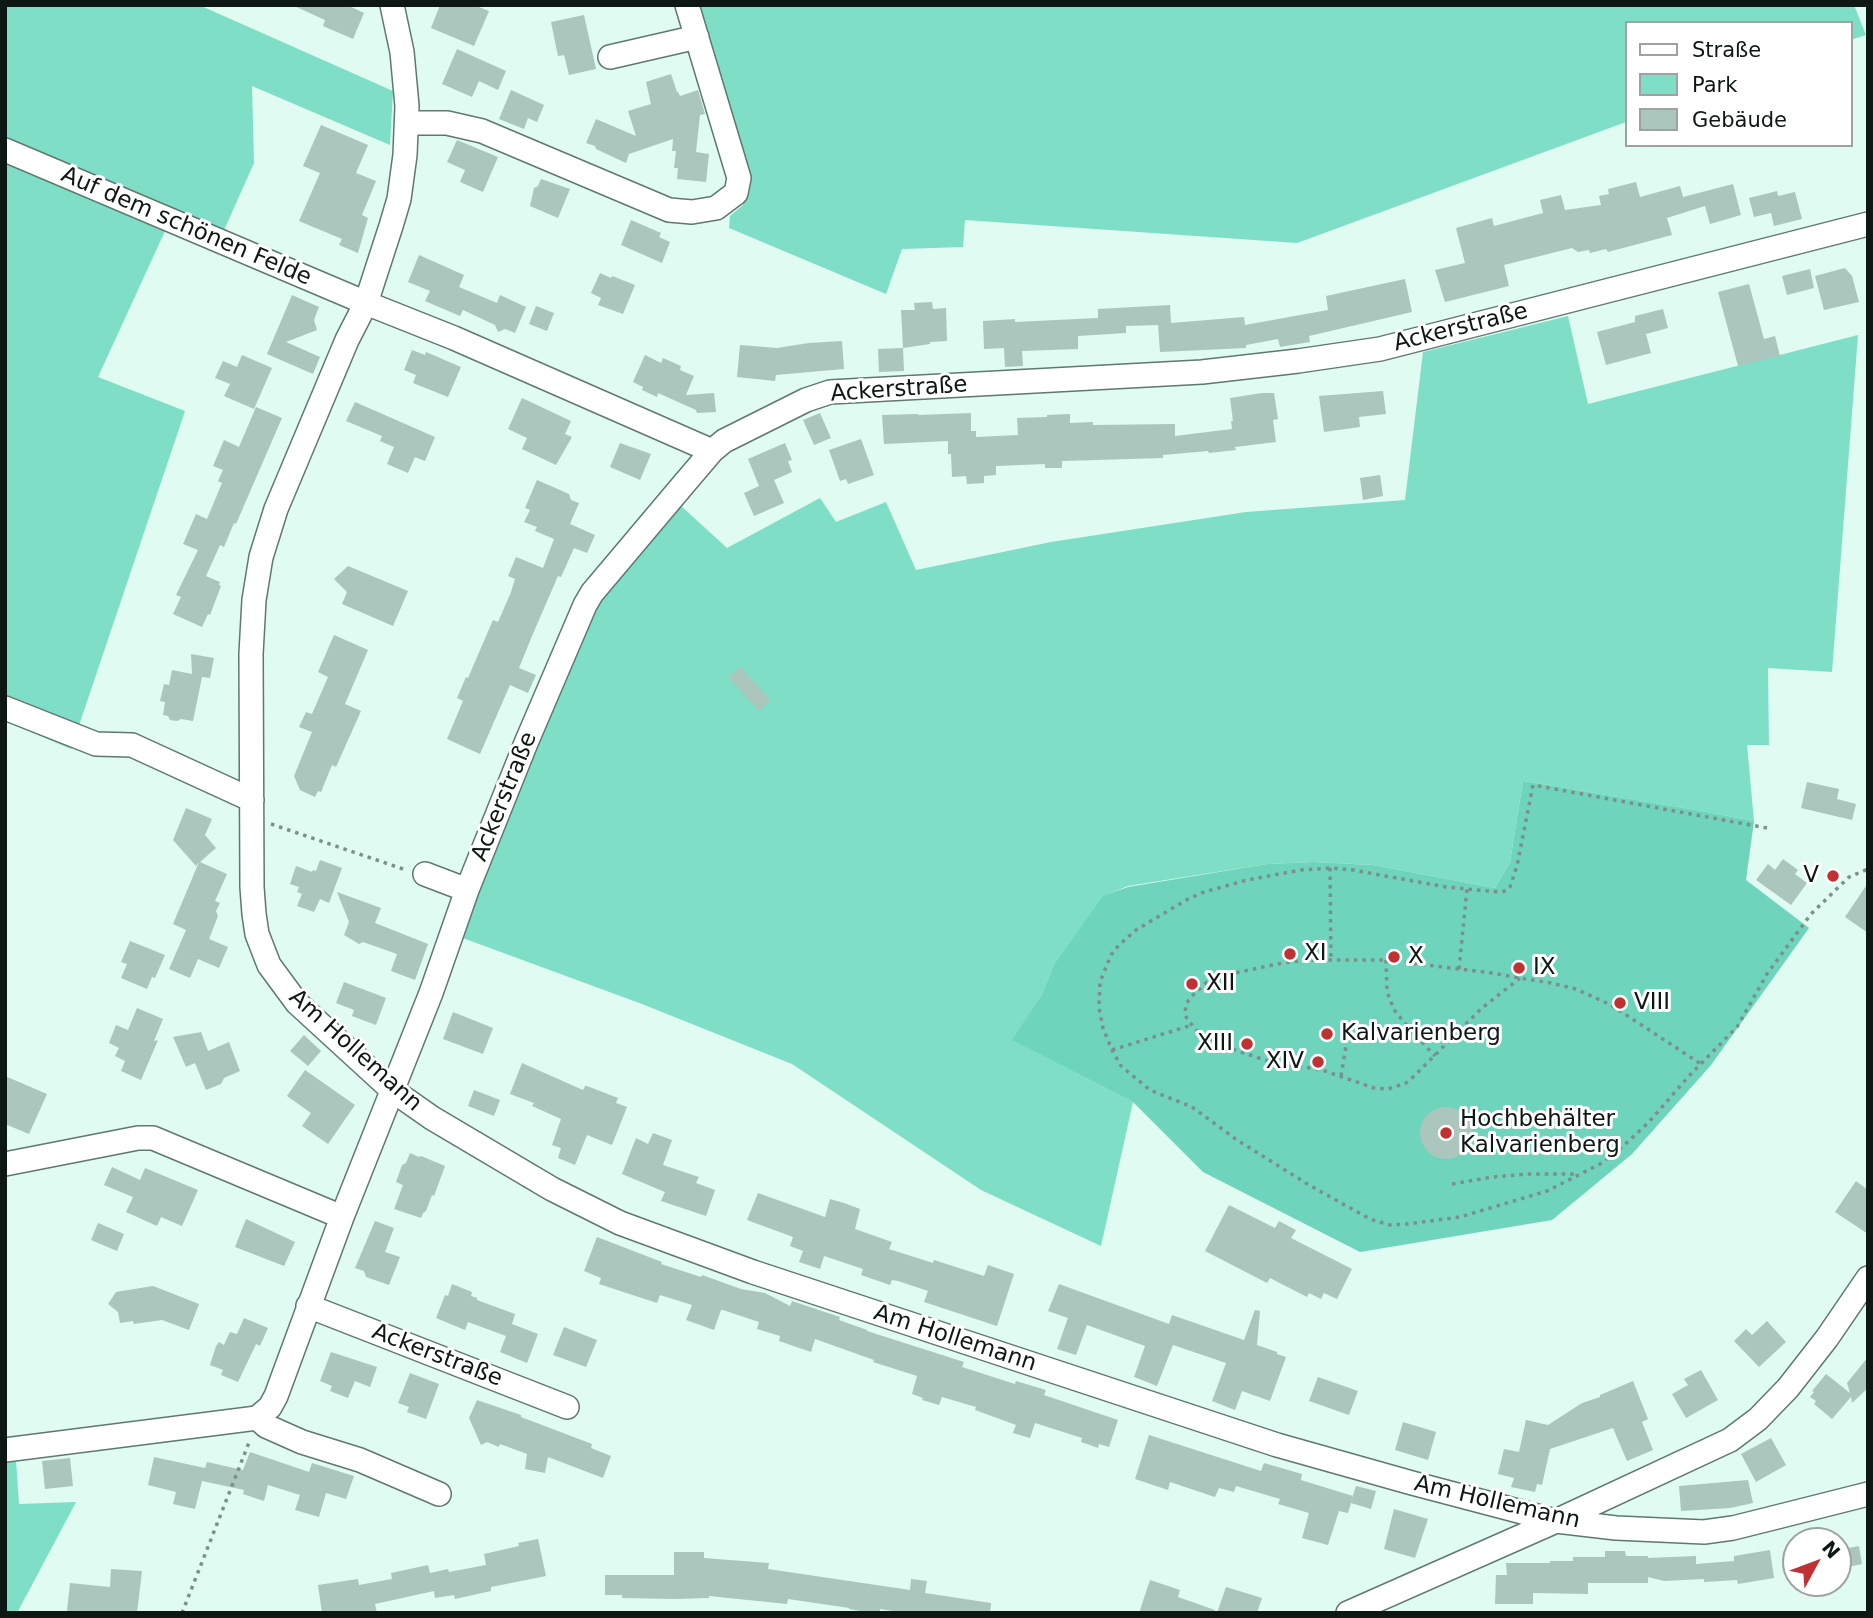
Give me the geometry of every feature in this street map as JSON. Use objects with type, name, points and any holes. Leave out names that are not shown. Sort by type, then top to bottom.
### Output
[{"type":"street","points":[[5,709],[96,744],[132,745],[252,808],[251,654],[254,600],[261,558],[276,509],[347,340],[366,303],[399,199],[407,123],[406,85],[392,5]]},
{"type":"street","points":[[407,123],[447,123],[482,131],[668,210],[692,212],[716,208],[736,193],[739,177],[687,5]]},
{"type":"street","points":[[610,57],[697,37]]},
{"type":"street","name":"Auf dem schönen Felde","points":[[5,150],[454,338],[712,451]]},
{"type":"street","name":"Ackerstraße","points":[[257,1418],[274,1401],[342,1217],[431,993],[467,890],[585,605],[712,451],[724,441],[806,400],[839,391],[1202,372],[1380,349],[1868,224]]},
{"type":"street","name":"Am Hollemann","points":[[252,808],[252,887],[257,934],[269,965],[297,1003],[392,1090],[432,1118],[552,1189],[632,1227],[753,1272],[1277,1445],[1556,1521],[1616,1528],[1704,1532],[1733,1528],[1868,1494]]},
{"type":"street","points":[[425,874],[467,890]]},
{"type":"street","points":[[5,1164],[138,1138],[153,1138],[342,1217]]},
{"type":"street","points":[[1348,1613],[1718,1447],[1742,1431],[1774,1403],[1827,1338],[1868,1278]]},
{"type":"street","name":"Ackerstraße","points":[[308,1306],[567,1407]]},
{"type":"street","points":[[5,1450],[257,1418],[266,1426],[302,1442],[360,1460],[439,1494]]},
{"type":"path","points":[[1767,828],[1533,785],[1517,866],[1510,887],[1499,892],[1467,889],[1329,868],[1301,870],[1218,887],[1188,899],[1136,930],[1119,945],[1111,955],[1100,982],[1099,1008],[1103,1028],[1121,1066],[1150,1090],[1192,1107],[1237,1140],[1370,1219],[1390,1224],[1407,1224],[1460,1217],[1547,1191],[1600,1164],[1637,1135],[1738,1027],[1767,974],[1811,914],[1849,877],[1868,869]]},
{"type":"path","points":[[252,808],[395,867],[425,874]]},
{"type":"path","points":[[1329,868],[1331,960]]},
{"type":"path","points":[[1459,969],[1467,889]]},
{"type":"path","points":[[1387,960],[1387,991],[1390,1000],[1402,1019],[1435,1056]]},
{"type":"path","points":[[1520,978],[1482,1007],[1406,1083],[1383,1090],[1322,1070],[1268,1061],[1229,1048],[1198,1032],[1185,1013],[1186,1004],[1207,982],[1238,972],[1283,962],[1387,960],[1520,978],[1576,989],[1611,1005],[1701,1064]]},
{"type":"path","points":[[1112,1050],[1192,1025]]},
{"type":"path","points":[[1341,1076],[1345,1042]]},
{"type":"path","points":[[1452,1184],[1527,1174],[1579,1175]]},
{"type":"path","points":[[182,1613],[257,1418]]},
{"type":"green space","points":[[5,5],[199,5],[393,91],[390,145],[252,86],[254,163],[216,248],[165,231],[98,377],[185,411],[71,749],[5,721]]},
{"type":"green space","points":[[696,5],[1854,5],[1866,35],[1852,39],[1852,21],[1624,21],[1624,123],[1297,243],[965,220],[963,247],[902,249],[886,294],[729,228],[730,216],[743,205],[749,178]]},
{"type":"green space","points":[[1568,316],[1588,404],[1858,335],[1832,672],[1768,668],[1769,745],[1747,745],[1754,821],[1523,781],[1510,862],[1495,888],[1373,865],[1313,862],[1267,864],[1128,886],[1104,896],[1054,964],[1042,994],[1013,1040],[1133,1102],[1101,1246],[981,1190],[792,1064],[642,1004],[460,937],[596,603],[679,504],[727,548],[820,498],[836,522],[886,502],[916,570],[1051,542],[1246,512],[1405,500],[1423,352]]},
{"type":"green space","points":[[1523,781],[1754,821],[1746,880],[1809,928],[1711,1065],[1632,1154],[1552,1220],[1360,1252],[1203,1172],[1133,1102],[1012,1040],[1042,994],[1054,964],[1103,896],[1128,887],[1267,864],[1313,862],[1373,865],[1495,888],[1510,862]]},
{"type":"green space","points":[[16,1460],[19,1504],[76,1502],[17,1613],[5,1613],[5,1462]]},
{"type":"building","points":[[292,5],[347,5],[364,13],[353,39],[323,26],[325,20]]},
{"type":"building","points":[[440,5],[474,5],[489,11],[474,46],[431,28]]},
{"type":"building","points":[[584,15],[596,69],[569,75],[564,55],[558,56],[551,22]]},
{"type":"building","points":[[457,49],[506,71],[498,90],[479,81],[472,97],[442,84]]},
{"type":"building","points":[[671,74],[680,96],[698,90],[705,114],[700,115],[696,152],[709,154],[706,182],[677,179],[678,168],[674,168],[676,151],[672,151],[673,139],[629,154],[626,163],[586,143],[596,119],[636,136],[628,111],[651,104],[646,82]]},
{"type":"building","points":[[511,90],[544,105],[537,122],[528,118],[524,129],[499,119]]},
{"type":"building","points":[[321,125],[368,145],[356,173],[376,181],[362,215],[368,218],[358,253],[339,245],[342,239],[299,221],[320,173],[303,166]]},
{"type":"building","points":[[457,140],[498,157],[483,192],[460,182],[465,170],[447,162]]},
{"type":"building","points":[[541,179],[570,189],[558,218],[530,206],[534,188]]},
{"type":"building","points":[[1636,182],[1640,197],[1680,186],[1683,197],[1733,184],[1741,215],[1710,224],[1705,206],[1667,218],[1672,235],[1608,252],[1606,249],[1590,253],[1589,250],[1578,252],[1572,248],[1504,265],[1509,286],[1445,302],[1435,270],[1465,263],[1456,228],[1492,218],[1494,226],[1543,213],[1540,200],[1561,195],[1565,210],[1601,205],[1599,196],[1609,194],[1608,189]]},
{"type":"building","points":[[1777,191],[1778,196],[1795,192],[1802,219],[1774,226],[1771,213],[1754,217],[1749,198]]},
{"type":"building","points":[[631,220],[661,233],[659,237],[670,242],[662,263],[621,245]]},
{"type":"building","points":[[419,255],[464,275],[459,287],[497,303],[500,295],[526,307],[515,333],[505,329],[498,332],[495,325],[463,310],[460,316],[425,301],[430,291],[408,282]]},
{"type":"building","points":[[1845,268],[1852,276],[1859,302],[1824,310],[1815,276]]},
{"type":"building","points":[[1810,269],[1814,288],[1787,295],[1782,276]]},
{"type":"building","points":[[600,273],[635,285],[623,314],[598,305],[601,298],[591,293]]},
{"type":"building","points":[[1405,279],[1412,312],[1309,336],[1310,342],[1280,347],[1278,339],[1246,345],[1246,348],[1160,352],[1158,325],[1126,326],[1126,333],[1078,336],[1078,349],[1022,351],[1023,366],[1005,367],[1004,348],[984,349],[983,321],[1098,318],[1098,309],[1170,305],[1171,323],[1244,317],[1245,325],[1328,310],[1326,296]]},
{"type":"building","points":[[1749,284],[1764,339],[1775,336],[1780,356],[1738,366],[1718,292]]},
{"type":"building","points":[[292,295],[319,307],[314,320],[317,330],[286,342],[320,357],[313,374],[267,354]]},
{"type":"building","points":[[932,302],[933,309],[946,308],[947,341],[903,348],[901,310],[915,310],[914,303]]},
{"type":"building","points":[[536,306],[554,313],[547,331],[529,324]]},
{"type":"building","points":[[1663,309],[1668,328],[1646,334],[1651,353],[1606,365],[1597,332],[1635,322],[1635,316]]},
{"type":"building","points":[[842,341],[844,369],[776,375],[775,381],[737,377],[740,345],[777,348]]},
{"type":"building","points":[[903,348],[904,371],[879,372],[878,349]]},
{"type":"building","points":[[412,350],[425,355],[426,352],[461,367],[448,397],[413,383],[416,375],[404,370]]},
{"type":"building","points":[[242,355],[272,368],[254,409],[224,396],[230,384],[215,378],[223,361],[237,367]]},
{"type":"building","points":[[645,355],[661,363],[663,358],[681,366],[680,370],[694,376],[686,395],[714,393],[716,412],[697,413],[696,410],[658,393],[657,397],[642,390],[643,387],[633,382]]},
{"type":"building","points":[[1383,391],[1386,414],[1359,417],[1360,427],[1324,432],[1319,396]]},
{"type":"building","points":[[1274,393],[1278,419],[1273,420],[1276,442],[1235,447],[1236,450],[1163,455],[1163,458],[1062,461],[1062,468],[1045,468],[1045,464],[996,466],[996,475],[984,476],[984,483],[967,484],[966,476],[952,477],[948,441],[884,444],[882,415],[971,413],[971,431],[976,431],[976,437],[1018,435],[1017,418],[1070,414],[1070,423],[1175,424],[1175,436],[1232,429],[1230,398]]},
{"type":"building","points":[[522,398],[571,421],[565,434],[572,437],[556,465],[522,449],[527,438],[508,429]]},
{"type":"building","points":[[355,402],[435,437],[425,461],[415,457],[408,473],[387,464],[394,447],[380,441],[382,436],[346,421]]},
{"type":"building","points":[[256,407],[282,418],[236,524],[234,523],[224,547],[220,545],[206,576],[220,582],[221,586],[210,615],[208,614],[202,627],[173,614],[181,597],[176,595],[198,550],[183,544],[196,514],[207,519],[222,483],[218,481],[223,470],[213,466],[224,440],[239,447]]},
{"type":"building","points":[[820,413],[831,438],[814,445],[803,420]]},
{"type":"building","points":[[861,439],[874,475],[848,484],[846,479],[840,481],[829,450]]},
{"type":"building","points":[[620,443],[651,454],[640,480],[610,467]]},
{"type":"building","points":[[785,443],[792,460],[788,461],[792,472],[774,480],[784,503],[754,516],[744,493],[759,486],[748,459]]},
{"type":"building","points":[[1380,475],[1383,496],[1363,500],[1360,478]]},
{"type":"building","points":[[537,480],[569,494],[571,500],[579,503],[570,524],[595,535],[587,553],[574,548],[561,577],[558,576],[532,636],[519,668],[536,675],[528,693],[510,685],[480,754],[447,739],[463,701],[457,698],[466,677],[468,678],[493,620],[498,622],[511,592],[515,579],[508,576],[516,557],[543,568],[554,539],[535,531],[537,527],[524,522],[530,510],[525,508]]},
{"type":"building","points":[[348,566],[408,591],[393,626],[342,604],[347,592],[334,579]]},
{"type":"building","points":[[334,635],[368,650],[345,704],[361,711],[336,767],[332,765],[321,792],[318,791],[315,797],[300,790],[294,776],[312,732],[299,727],[306,712],[312,714],[328,677],[318,672]]},
{"type":"building","points":[[191,654],[214,658],[210,678],[202,677],[193,721],[170,720],[163,715],[165,702],[160,701],[164,684],[169,685],[172,670],[192,674]]},
{"type":"building","points":[[740,667],[771,700],[759,711],[728,677]]},
{"type":"building","points":[[1807,782],[1839,789],[1837,799],[1856,804],[1852,820],[1801,808]]},
{"type":"building","points":[[186,808],[212,819],[205,835],[216,848],[200,862],[227,874],[215,901],[220,903],[216,911],[218,916],[209,939],[228,947],[219,968],[198,959],[190,978],[169,969],[186,930],[173,924],[199,862],[196,866],[173,840]]},
{"type":"building","points":[[1783,859],[1798,870],[1795,874],[1807,883],[1791,905],[1756,880],[1768,864],[1775,870]]},
{"type":"building","points":[[320,860],[342,868],[329,903],[320,899],[314,912],[297,906],[302,894],[297,892],[299,887],[290,884],[296,866],[316,871]]},
{"type":"building","points":[[1868,883],[1868,933],[1845,917]]},
{"type":"building","points":[[337,892],[381,908],[375,923],[428,944],[415,980],[391,971],[397,954],[363,942],[359,944],[344,935],[349,922]]},
{"type":"building","points":[[130,941],[165,955],[147,989],[121,978],[127,964],[121,962]]},
{"type":"building","points":[[344,982],[386,998],[376,1025],[352,1016],[354,1010],[336,1003]]},
{"type":"building","points":[[137,1008],[163,1019],[154,1041],[158,1040],[141,1080],[121,1071],[125,1061],[115,1056],[119,1048],[109,1043],[116,1025],[128,1030]]},
{"type":"building","points":[[453,1012],[493,1028],[483,1054],[443,1039]]},
{"type":"building","points":[[201,1032],[208,1051],[229,1042],[240,1071],[206,1090],[195,1063],[186,1067],[173,1037]]},
{"type":"building","points":[[304,1035],[321,1051],[308,1066],[290,1051]]},
{"type":"building","points":[[522,1063],[583,1090],[587,1086],[618,1098],[616,1103],[627,1107],[612,1145],[587,1135],[575,1165],[558,1158],[561,1148],[552,1145],[561,1119],[532,1106],[534,1103],[510,1094]]},
{"type":"building","points":[[305,1070],[355,1105],[328,1144],[302,1126],[311,1113],[287,1096]]},
{"type":"building","points":[[5,1076],[47,1094],[29,1134],[5,1124]]},
{"type":"building","points":[[474,1090],[500,1100],[494,1116],[468,1106]]},
{"type":"building","name":"Hochbehälter Kalvarienberg","points":[[1446,1107],[1456,1109],[1464,1115],[1470,1123],[1470,1143],[1464,1151],[1456,1157],[1446,1159],[1436,1157],[1428,1151],[1422,1143],[1420,1133],[1422,1123],[1428,1115],[1436,1109]]},
{"type":"building","points":[[653,1133],[672,1140],[663,1165],[699,1177],[696,1183],[715,1190],[706,1216],[661,1201],[665,1192],[622,1174],[636,1138],[648,1144]]},
{"type":"building","points":[[410,1153],[445,1166],[434,1196],[432,1195],[421,1218],[394,1209],[403,1185],[396,1182]]},
{"type":"building","points":[[112,1167],[140,1180],[145,1168],[198,1190],[182,1226],[161,1217],[157,1226],[126,1212],[133,1197],[104,1185]]},
{"type":"building","points":[[1856,1181],[1868,1190],[1868,1234],[1835,1212]]},
{"type":"building","points":[[758,1193],[825,1217],[830,1199],[844,1203],[860,1209],[855,1229],[892,1242],[889,1249],[984,1276],[988,1265],[1014,1274],[997,1326],[924,1302],[928,1291],[892,1280],[890,1285],[861,1275],[863,1269],[824,1256],[820,1269],[799,1262],[803,1251],[790,1246],[793,1237],[747,1220]]},
{"type":"building","points":[[1229,1205],[1275,1228],[1279,1221],[1296,1230],[1291,1238],[1352,1269],[1337,1299],[1324,1293],[1321,1299],[1309,1293],[1307,1297],[1270,1278],[1267,1283],[1205,1251]]},
{"type":"building","points":[[246,1219],[295,1242],[284,1266],[235,1247]]},
{"type":"building","points":[[375,1221],[394,1228],[385,1252],[400,1257],[389,1285],[366,1277],[364,1271],[355,1268]]},
{"type":"building","points":[[98,1223],[124,1234],[117,1251],[91,1240]]},
{"type":"building","points":[[597,1237],[662,1262],[661,1264],[741,1289],[765,1293],[790,1306],[792,1301],[840,1317],[839,1320],[867,1331],[964,1362],[962,1367],[1015,1384],[1016,1381],[1046,1390],[1044,1395],[1118,1420],[1109,1447],[1099,1444],[1098,1448],[1081,1442],[1082,1438],[1035,1423],[1030,1438],[1013,1433],[1016,1425],[975,1410],[976,1407],[942,1397],[939,1405],[922,1400],[923,1398],[912,1394],[917,1376],[815,1339],[811,1352],[779,1341],[780,1336],[757,1329],[759,1322],[723,1310],[714,1330],[686,1320],[692,1305],[660,1295],[657,1303],[599,1284],[601,1278],[584,1271]]},
{"type":"building","points":[[452,1284],[472,1292],[471,1296],[477,1300],[515,1314],[512,1324],[538,1334],[527,1363],[500,1352],[506,1336],[468,1322],[465,1330],[436,1318]]},
{"type":"building","points":[[1059,1284],[1169,1324],[1172,1315],[1244,1340],[1255,1310],[1260,1311],[1257,1345],[1286,1357],[1270,1401],[1242,1391],[1235,1410],[1212,1401],[1226,1363],[1173,1345],[1157,1386],[1134,1377],[1145,1346],[1087,1325],[1076,1355],[1057,1349],[1068,1318],[1048,1311]]},
{"type":"building","points":[[153,1286],[199,1304],[189,1330],[162,1320],[120,1323],[118,1312],[108,1304],[116,1292]]},
{"type":"building","points":[[244,1318],[268,1328],[260,1346],[256,1344],[238,1382],[221,1375],[223,1370],[210,1365],[216,1346],[219,1342],[224,1345],[230,1332],[237,1334]]},
{"type":"building","points":[[1767,1321],[1786,1342],[1759,1367],[1734,1341],[1746,1329],[1752,1335]]},
{"type":"building","points":[[564,1327],[597,1340],[586,1367],[553,1355]]},
{"type":"building","points":[[331,1352],[377,1367],[370,1387],[355,1381],[348,1398],[330,1391],[332,1386],[320,1381]]},
{"type":"building","points":[[1868,1357],[1868,1388],[1852,1403],[1851,1397],[1832,1419],[1814,1404],[1816,1401],[1810,1397],[1814,1392],[1812,1391],[1826,1374],[1850,1393],[1847,1383]]},
{"type":"building","points":[[1701,1370],[1718,1400],[1686,1418],[1672,1394],[1688,1385],[1684,1379]]},
{"type":"building","points":[[410,1373],[439,1384],[426,1419],[407,1412],[409,1407],[398,1403]]},
{"type":"building","points":[[1318,1377],[1358,1391],[1349,1415],[1309,1401]]},
{"type":"building","points":[[1633,1381],[1648,1419],[1642,1422],[1653,1450],[1627,1461],[1613,1428],[1550,1449],[1542,1485],[1537,1484],[1535,1492],[1511,1487],[1514,1478],[1498,1474],[1504,1449],[1519,1452],[1526,1420],[1548,1425],[1582,1403]]},
{"type":"building","points":[[477,1400],[592,1444],[591,1448],[611,1456],[603,1478],[548,1457],[545,1473],[525,1469],[527,1454],[500,1444],[499,1447],[487,1442],[481,1445],[469,1418]]},
{"type":"building","points":[[1403,1422],[1436,1432],[1428,1460],[1395,1450]]},
{"type":"building","points":[[1149,1435],[1261,1471],[1264,1463],[1302,1474],[1301,1480],[1353,1496],[1356,1486],[1376,1491],[1371,1509],[1351,1503],[1348,1513],[1339,1511],[1328,1545],[1302,1538],[1309,1513],[1278,1504],[1280,1499],[1236,1486],[1234,1492],[1219,1488],[1215,1497],[1170,1482],[1168,1490],[1135,1479]]},
{"type":"building","points":[[1771,1438],[1786,1465],[1756,1482],[1741,1454]]},
{"type":"building","points":[[250,1452],[309,1472],[312,1463],[354,1476],[346,1499],[326,1493],[319,1517],[295,1510],[300,1495],[268,1485],[264,1501],[243,1494],[244,1490],[202,1481],[195,1509],[173,1504],[176,1492],[148,1485],[154,1457],[205,1468],[207,1462],[243,1470]]},
{"type":"building","points":[[70,1458],[73,1486],[45,1489],[42,1461]]},
{"type":"building","points":[[1748,1480],[1753,1503],[1730,1508],[1681,1511],[1679,1486]]},
{"type":"building","points":[[1394,1509],[1428,1519],[1415,1558],[1384,1549]]},
{"type":"building","points":[[538,1539],[546,1576],[491,1587],[491,1591],[455,1599],[454,1595],[435,1598],[434,1591],[375,1604],[377,1613],[322,1613],[318,1585],[358,1579],[359,1585],[392,1579],[391,1573],[428,1565],[430,1573],[486,1565],[484,1554]]},
{"type":"building","points":[[1859,1546],[1862,1564],[1852,1566],[1852,1547]]},
{"type":"building","points":[[1770,1550],[1774,1578],[1738,1584],[1737,1580],[1664,1581],[1648,1577],[1648,1583],[1588,1583],[1588,1594],[1533,1593],[1533,1604],[1495,1604],[1496,1575],[1507,1575],[1506,1563],[1573,1561],[1573,1557],[1605,1557],[1605,1551],[1625,1551],[1626,1556],[1648,1558],[1696,1556],[1696,1564],[1734,1561],[1734,1556]]},
{"type":"building","points":[[674,1552],[704,1552],[704,1558],[769,1563],[768,1569],[910,1590],[911,1579],[927,1581],[925,1593],[991,1603],[990,1613],[906,1613],[880,1609],[880,1613],[872,1613],[788,1599],[787,1604],[709,1596],[676,1599],[605,1595],[605,1575],[674,1575]]},
{"type":"building","points":[[111,1569],[142,1571],[137,1613],[67,1611],[70,1583],[110,1587]]},
{"type":"building","points":[[1150,1580],[1180,1590],[1178,1597],[1215,1610],[1214,1613],[1139,1613]]},
{"type":"building","points":[[1226,1587],[1262,1598],[1257,1613],[1217,1613]]},
{"type":"place","name":"V","points":[[1833,876]]},
{"type":"place","name":"XI","points":[[1290,954]]},
{"type":"place","name":"X","points":[[1394,957]]},
{"type":"place","name":"IX","points":[[1519,968]]},
{"type":"place","name":"XII","points":[[1192,984]]},
{"type":"place","name":"VIII","points":[[1620,1003]]},
{"type":"place","name":"Kalvarienberg","points":[[1327,1034]]},
{"type":"place","name":"XIII","points":[[1247,1044]]},
{"type":"place","name":"XIV","points":[[1318,1062]]},
{"type":"place","name":"Hochbehälter Kalvarienberg","points":[[1446,1133]]}]
